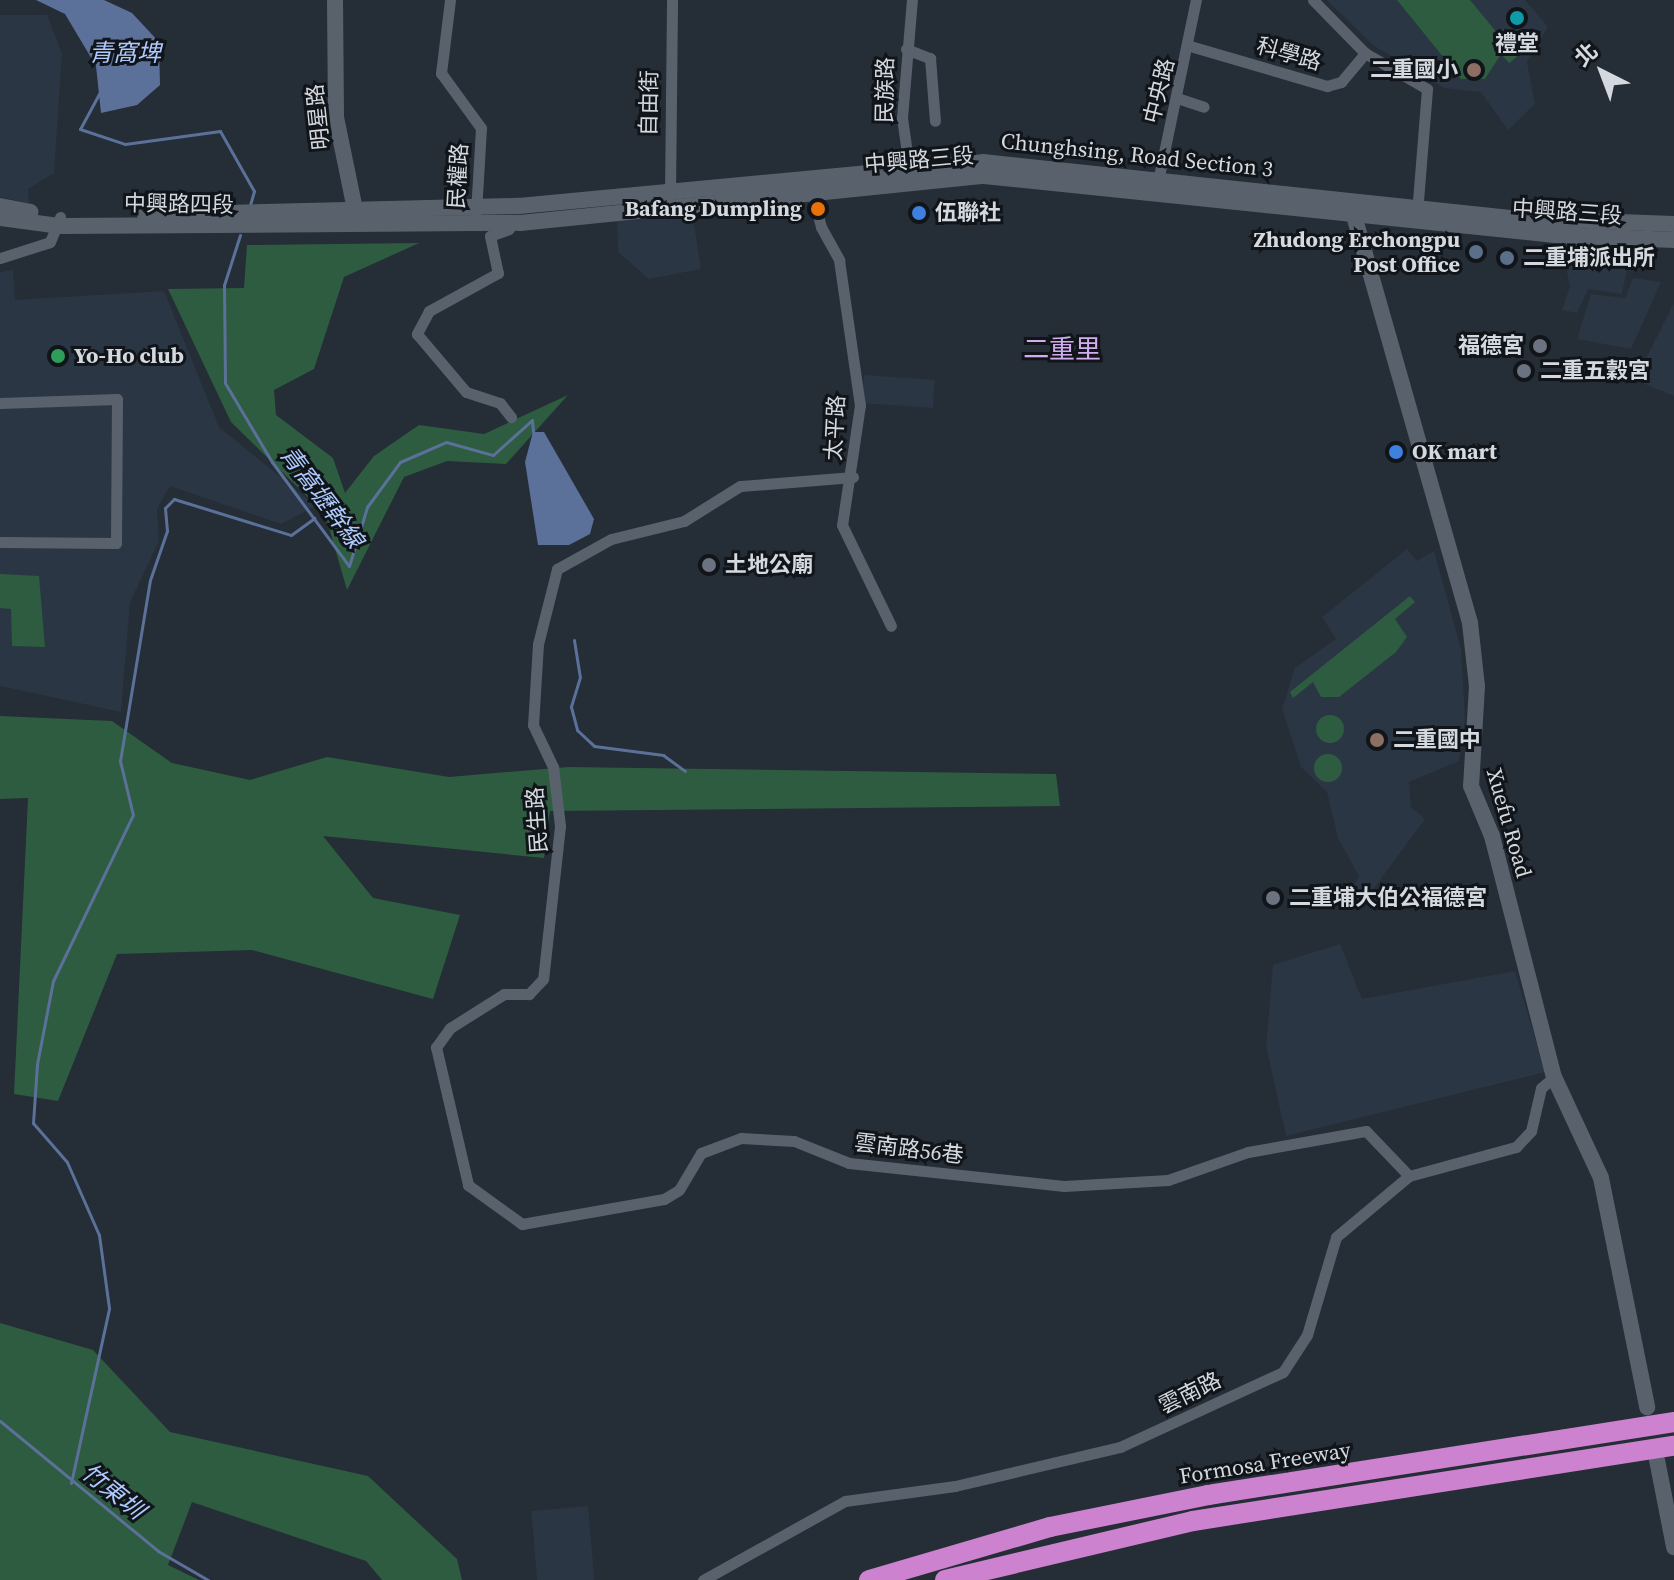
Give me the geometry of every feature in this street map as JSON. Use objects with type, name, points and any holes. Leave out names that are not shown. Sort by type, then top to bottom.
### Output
[{"type":"highway","name":"Formosa Freeway","points":[[869,1580],[1050,1527],[1193,1498],[1674,1422]]},
{"type":"highway","points":[[945,1580],[1193,1521],[1648,1456],[1674,1446]]},
{"type":"main road","name":"明星路","points":[[335,0],[336,117],[357,210],[358,229]]},
{"type":"main road","name":"Chunghsing, Road Section 3","points":[[357,210],[520,215],[910,174],[1042,164],[1158,183],[1417,214],[1556,222],[1674,224]]},
{"type":"main road","name":"中興路四段","points":[[0,206],[60,221],[357,210]]},
{"type":"main road","name":"Xuefu Road","points":[[1351,206],[1470,623],[1477,686],[1471,786],[1494,845],[1554,1077],[1601,1178],[1647,1407]]},
{"type":"main road","name":"中興路三段","points":[[1417,214],[1674,240]]},
{"type":"main road","points":[[358,229],[476,216]]},
{"type":"main road","name":"中興路四段","points":[[0,218],[358,229]]},
{"type":"main road","points":[[1648,1456],[1674,1547]]},
{"type":"street","name":"民權路","points":[[450,0],[441,73],[481,128],[476,216]]},
{"type":"street","name":"自由街","points":[[670,200],[672,0]]},
{"type":"street","name":"民族路","points":[[910,174],[902,118],[912,0]]},
{"type":"street","name":"中央路","points":[[1158,183],[1190,46],[1196,0]]},
{"type":"street","points":[[1313,0],[1365,53],[1427,89],[1417,214]]},
{"type":"street","name":"科學路","points":[[1190,46],[1327,86],[1341,82],[1365,53]]},
{"type":"street","points":[[906,49],[930,58],[935,121]]},
{"type":"street","points":[[1177,98],[1204,107]]},
{"type":"street","name":"太平路","points":[[811,186],[843,276],[860,405],[853,477],[842,525],[891,626]]},
{"type":"street","points":[[511,417],[500,403],[466,392],[417,334],[429,311],[498,273],[490,236],[520,215]]},
{"type":"street","points":[[0,258],[50,242],[60,221]]},
{"type":"street","points":[[0,403],[117,399],[116,543],[0,542]]},
{"type":"street","name":"民生路","points":[[454,1144],[436,1063],[439,1036],[504,994],[529,994],[543,979],[560,826],[553,767],[533,725],[538,644],[557,569],[611,539],[684,521],[740,486],[853,477]]},
{"type":"street","name":"雲南路","points":[[703,1580],[845,1501],[955,1486],[1120,1447],[1283,1372],[1307,1335],[1336,1237],[1409,1176],[1516,1147],[1531,1131],[1541,1088],[1554,1077]]},
{"type":"street","name":"雲南路56巷","points":[[454,1144],[482,1201],[522,1224],[664,1199],[679,1190],[701,1153],[741,1138],[794,1141],[849,1163],[1064,1186],[1168,1180],[1248,1152],[1366,1131],[1409,1176]]},
{"type":"shaded area","name":"二重國小","points":[[1327,0],[1525,0],[1548,27],[1527,62],[1535,104],[1508,130],[1481,92],[1444,88],[1373,45]]},
{"type":"shaded area","points":[[0,15],[47,15],[62,54],[54,173],[28,189],[29,203],[0,197]]},
{"type":"shaded area","points":[[692,211],[701,269],[649,279],[618,252],[617,220]]},
{"type":"shaded area","points":[[1560,240],[1590,243],[1593,256],[1627,268],[1622,294],[1588,289],[1577,313],[1562,310],[1570,286]]},
{"type":"shaded area","points":[[13,270],[15,300],[164,291],[219,427],[316,506],[281,524],[170,486],[157,509],[159,541],[130,602],[121,712],[0,686],[0,272]]},
{"type":"shaded area","points":[[1633,278],[1661,282],[1631,349],[1577,339],[1591,294],[1625,298]]},
{"type":"shaded area","points":[[1674,303],[1674,396],[1635,380]]},
{"type":"shaded area","points":[[864,375],[935,380],[933,408],[862,403]]},
{"type":"shaded area","name":"二重國中","points":[[1407,549],[1417,561],[1434,551],[1461,649],[1465,719],[1459,761],[1409,782],[1411,807],[1425,819],[1366,899],[1351,889],[1359,876],[1338,838],[1327,792],[1301,767],[1282,709],[1295,668],[1336,639],[1322,617]]},
{"type":"shaded area","points":[[1340,944],[1362,999],[1515,971],[1545,1072],[1286,1136],[1266,1046],[1273,965]]},
{"type":"shaded area","points":[[588,1506],[594,1580],[537,1580],[531,1511]]},
{"type":"green space","points":[[1397,0],[1470,0],[1517,57],[1509,63],[1501,54],[1485,79],[1461,79]]},
{"type":"green space","points":[[419,243],[344,277],[314,369],[274,390],[276,415],[333,458],[345,493],[374,456],[419,425],[484,434],[568,395],[506,464],[447,461],[404,477],[347,590],[325,514],[231,422],[168,289],[244,288],[247,245]]},
{"type":"green space","points":[[0,574],[39,576],[45,647],[12,646],[11,609],[0,608]]},
{"type":"green space","points":[[1410,596],[1415,602],[1395,619],[1407,637],[1396,652],[1339,697],[1321,697],[1313,682],[1293,698],[1290,692]]},
{"type":"green space","points":[[1330,715],[1340,719],[1344,729],[1340,739],[1330,743],[1320,739],[1316,729],[1320,719]]},
{"type":"green space","points":[[0,716],[112,721],[172,763],[250,780],[327,757],[449,777],[568,767],[1056,774],[1060,806],[550,811],[544,858],[323,836],[373,898],[460,915],[433,999],[252,950],[117,954],[58,1101],[14,1094],[28,798],[0,799]]},
{"type":"green space","points":[[1328,754],[1338,758],[1342,768],[1338,778],[1328,782],[1318,778],[1314,768],[1318,758]]},
{"type":"green space","points":[[0,1323],[93,1350],[170,1432],[368,1476],[457,1559],[462,1580],[382,1580],[366,1561],[192,1502],[168,1565],[199,1580],[0,1580]]},
{"type":"water","name":"青窩埤","points":[[36,0],[104,0],[132,13],[159,42],[160,85],[137,105],[101,113],[96,66],[65,14]]},
{"type":"water","points":[[533,432],[544,432],[594,519],[590,534],[569,545],[538,545],[525,462]]},
{"type":"waterway","name":"青窩壢幹線","points":[[100,92],[80,129],[125,144],[220,131],[254,191],[249,208]]},
{"type":"waterway","name":"青窩壢幹線","points":[[240,235],[224,285],[225,383],[272,462],[349,566],[367,507],[400,462],[446,442],[493,455],[532,420],[533,432]]},
{"type":"waterway","points":[[71,1483],[109,1308],[99,1235],[67,1162],[33,1123],[37,1064],[53,981],[133,815],[120,761],[150,580],[167,531],[165,508],[174,499],[291,535],[314,518]]},
{"type":"waterway","points":[[574,640],[580,677],[571,707],[577,730],[594,746],[663,755],[685,771]]},
{"type":"waterway","name":"竹東圳","points":[[0,1421],[158,1551],[208,1580]]},
{"type":"place","name":"禮堂","points":[[1517,18]]},
{"type":"place","name":"二重國小","points":[[1474,70]]},
{"type":"place","name":"Bafang Dumpling","points":[[818,209]]},
{"type":"place","name":"伍聯社","points":[[919,213]]},
{"type":"place","name":"Zhudong Erchongpu Post Office","points":[[1476,252]]},
{"type":"place","name":"二重埔派出所","points":[[1507,258]]},
{"type":"place","name":"福德宮","points":[[1540,346]]},
{"type":"place","name":"Yo-Ho club","points":[[58,356]]},
{"type":"place","name":"二重五穀宮","points":[[1524,371]]},
{"type":"place","name":"OK mart","points":[[1396,452]]},
{"type":"place","name":"土地公廟","points":[[709,565]]},
{"type":"place","name":"二重國中","points":[[1377,740]]},
{"type":"place","name":"二重埔大伯公福德宮","points":[[1273,898]]},
{"type":"district","name":"二重里","points":[[1062,350]]}]
